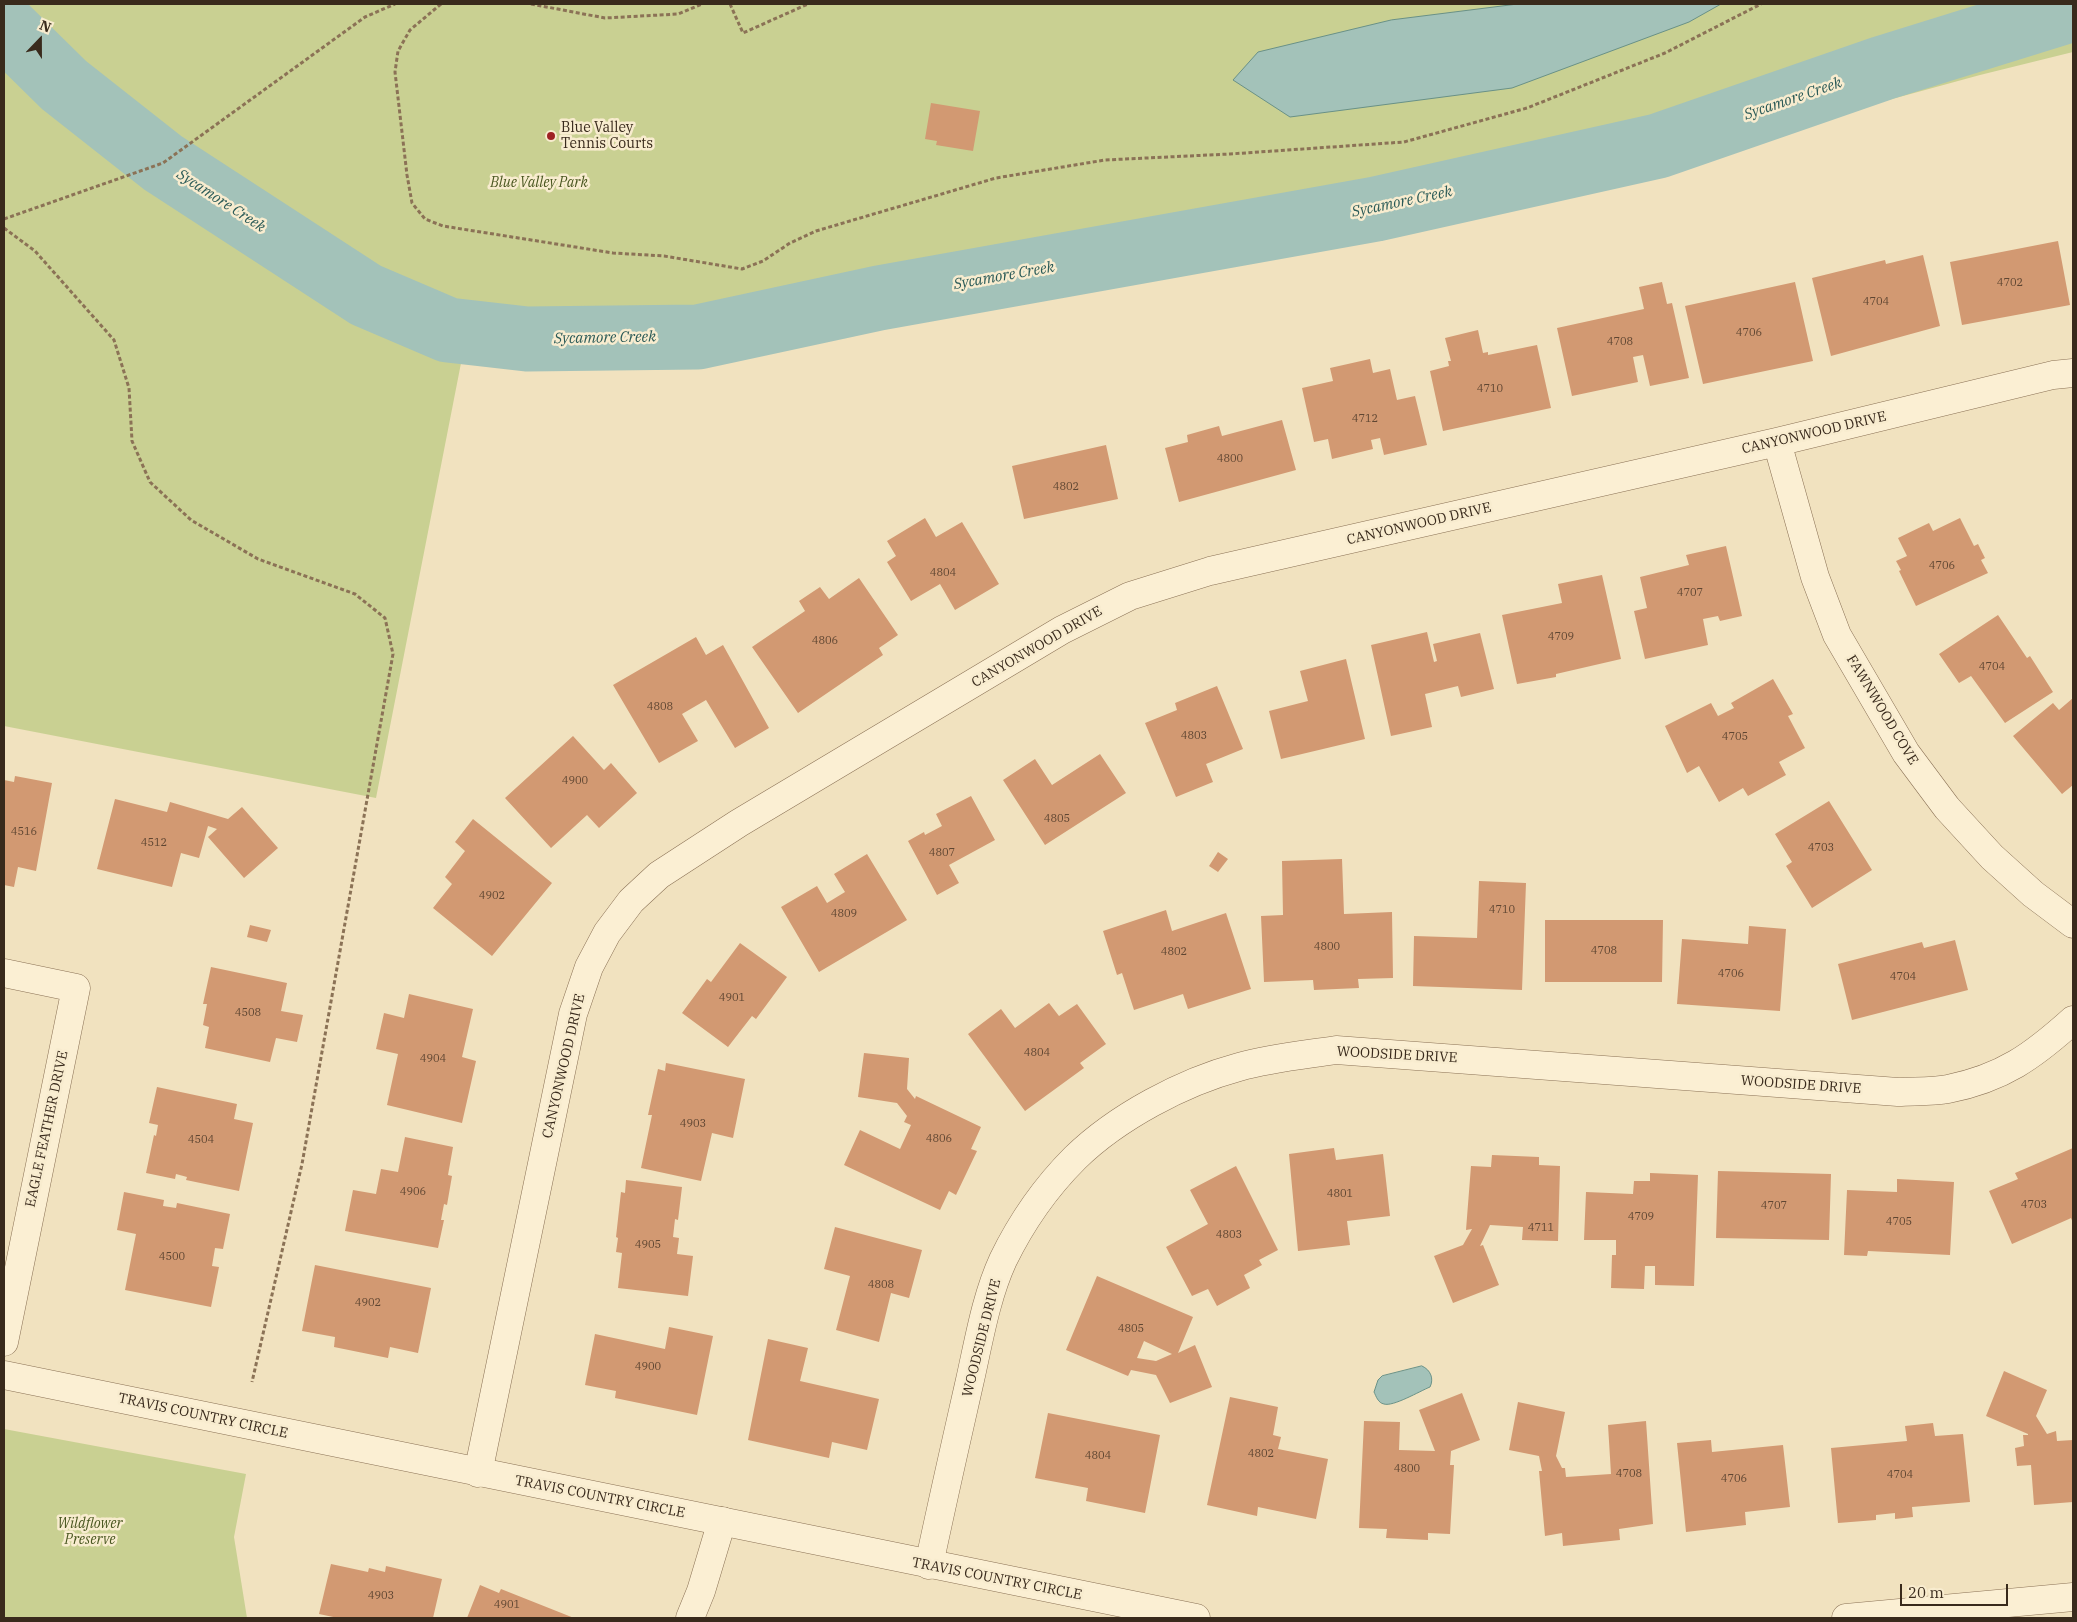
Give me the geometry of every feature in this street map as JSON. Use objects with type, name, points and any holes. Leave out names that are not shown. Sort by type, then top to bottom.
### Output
[{"type":"street","name":"CANYONWOOD DRIVE","points":[[478,1473],[574,1014],[589,966],[607,933],[631,901],[659,875],[739,823],[1053,635],[1130,596],[1210,571],[1777,442],[2053,375],[2073,373]]},
{"type":"street","name":"FAWNWOOD COVE","points":[[1777,442],[1815,577],[1837,635],[1906,753],[1947,808],[1992,857],[2033,894],[2073,924]]},
{"type":"street","name":"EAGLE FEATHER DRIVE","points":[[4,973],[76,988],[4,1342]]},
{"type":"street","name":"WOODSIDE DRIVE","points":[[929,1565],[988,1304],[1002,1262],[1021,1226],[1045,1193],[1075,1158],[1137,1112],[1185,1086],[1239,1066],[1284,1057],[1336,1050],[1898,1092],[1946,1089],[1984,1081],[2019,1064],[2073,1020]]},
{"type":"street","name":"TRAVIS COUNTRY CIRCLE","points":[[4,1375],[1185,1617]]},
{"type":"street","points":[[690,1618],[701,1591],[722,1521]]},
{"type":"street","points":[[1846,1618],[2030,1610],[2073,1597]]},
{"type":"path","points":[[4,219],[163,163],[365,17],[395,4]]},
{"type":"path","points":[[441,4],[410,30],[398,51],[394,72],[412,203],[425,219],[443,226],[613,253],[664,256],[742,268],[763,261],[790,243],[816,231],[996,178],[1106,160],[1404,142],[1527,108],[1665,53],[1761,4]]},
{"type":"path","points":[[531,4],[605,18],[678,14],[702,4]]},
{"type":"path","points":[[730,4],[743,33],[808,4]]},
{"type":"path","points":[[4,228],[34,251],[114,340],[129,388],[132,441],[150,482],[191,520],[258,559],[355,594],[385,618],[394,654],[302,1164],[252,1382]]},
{"type":"green space","name":"Blue Valley Park","points":[[4,4],[2073,4],[2073,52],[1980,75],[1632,170],[1273,250],[764,347],[534,363],[462,358],[376,798],[4,726]]},
{"type":"green space","name":"Wildflower Preserve","points":[[4,1429],[246,1474],[234,1537],[247,1618],[4,1618]]},
{"type":"water","points":[[1518,4],[1721,4],[1689,22],[1512,88],[1290,117],[1233,80],[1258,52],[1391,20]]},
{"type":"water","points":[[1422,1366],[1431,1375],[1430,1387],[1394,1403],[1384,1404],[1379,1401],[1374,1392],[1378,1380],[1382,1376]]},
{"type":"building","points":[[931,103],[980,111],[973,151],[936,145],[937,141],[925,139]]},
{"type":"building","points":[[2058,241],[2070,305],[1962,325],[1950,262]]},
{"type":"building","points":[[1923,255],[1940,326],[1831,356],[1812,278],[1885,260],[1886,264]]},
{"type":"building","points":[[1662,282],[1667,304],[1672,303],[1689,378],[1650,386],[1643,355],[1633,357],[1638,382],[1572,396],[1557,328],[1644,309],[1639,287]]},
{"type":"building","points":[[1795,282],[1813,361],[1703,384],[1685,306]]},
{"type":"building","points":[[1478,330],[1483,353],[1488,352],[1488,355],[1537,345],[1551,408],[1443,431],[1430,371],[1449,366],[1448,361],[1451,361],[1445,338]]},
{"type":"building","points":[[1370,359],[1373,373],[1390,369],[1397,400],[1415,396],[1427,445],[1384,455],[1380,438],[1371,440],[1373,449],[1332,459],[1328,439],[1314,442],[1302,388],[1333,381],[1330,368]]},
{"type":"building","points":[[1282,420],[1296,470],[1179,502],[1165,448],[1188,442],[1187,435],[1219,426],[1222,436]]},
{"type":"building","points":[[1106,445],[1118,499],[1024,519],[1012,466]]},
{"type":"building","points":[[925,518],[936,537],[962,522],[999,584],[955,610],[940,584],[911,601],[887,562],[896,556],[887,541]]},
{"type":"building","points":[[1960,518],[1974,546],[1978,544],[1985,558],[1981,560],[1988,573],[1916,606],[1896,561],[1907,556],[1898,538],[1929,523],[1933,531]]},
{"type":"building","points":[[1726,546],[1742,616],[1720,621],[1718,616],[1703,619],[1708,645],[1645,659],[1634,611],[1647,608],[1640,577],[1689,565],[1686,555]]},
{"type":"building","points":[[1602,575],[1621,659],[1556,674],[1556,677],[1517,684],[1502,615],[1562,603],[1558,584]]},
{"type":"building","points":[[859,578],[898,635],[879,648],[883,655],[798,713],[752,647],[805,611],[799,601],[820,587],[829,599]]},
{"type":"building","points":[[1998,615],[2027,658],[2030,656],[2053,692],[2005,723],[1971,676],[1959,683],[1939,654]]},
{"type":"building","points":[[1427,632],[1434,662],[1437,661],[1433,644],[1480,633],[1494,689],[1461,697],[1458,686],[1425,694],[1432,727],[1391,736],[1371,645]]},
{"type":"building","points":[[696,637],[706,655],[723,645],[769,728],[735,748],[706,700],[682,714],[698,741],[659,763],[613,685]]},
{"type":"building","points":[[1346,659],[1365,739],[1281,759],[1269,711],[1308,701],[1300,671]]},
{"type":"building","points":[[1773,679],[1793,714],[1788,716],[1805,748],[1779,762],[1786,775],[1748,796],[1743,788],[1719,802],[1699,766],[1687,773],[1665,726],[1711,703],[1718,716],[1734,708],[1731,703]]},
{"type":"building","points":[[1217,686],[1243,749],[1206,764],[1213,782],[1176,797],[1145,723],[1177,710],[1175,703]]},
{"type":"building","points":[[2073,698],[2073,785],[2062,794],[2013,736],[2053,703],[2059,710]]},
{"type":"building","points":[[573,736],[604,770],[611,763],[637,793],[599,828],[587,815],[551,848],[505,798]]},
{"type":"building","points":[[1100,754],[1126,793],[1045,845],[1003,780],[1035,759],[1052,785]]},
{"type":"building","points":[[15,776],[52,783],[36,871],[18,867],[14,887],[4,885],[4,780],[14,782]]},
{"type":"building","points":[[971,796],[995,840],[949,865],[959,883],[937,895],[908,841],[924,832],[925,835],[942,826],[936,814]]},
{"type":"building","points":[[115,799],[167,812],[170,802],[228,819],[242,807],[278,848],[244,878],[208,837],[217,829],[208,826],[199,858],[181,853],[172,887],[97,869]]},
{"type":"building","points":[[1829,801],[1872,870],[1812,908],[1786,866],[1792,862],[1775,834]]},
{"type":"building","points":[[473,819],[552,883],[492,956],[433,908],[452,884],[445,877],[465,851],[455,842]]},
{"type":"building","points":[[1218,852],[1228,859],[1218,872],[1209,866]]},
{"type":"building","points":[[867,854],[907,920],[819,972],[781,907],[817,886],[827,903],[845,892],[834,874]]},
{"type":"building","points":[[1342,859],[1344,914],[1392,912],[1393,978],[1358,979],[1359,988],[1314,990],[1313,980],[1264,982],[1261,916],[1283,915],[1282,861]]},
{"type":"building","points":[[1479,881],[1526,883],[1522,990],[1413,986],[1414,936],[1477,938]]},
{"type":"building","points":[[1166,910],[1172,931],[1226,913],[1251,989],[1188,1009],[1183,994],[1134,1010],[1122,973],[1117,975],[1103,931]]},
{"type":"building","points":[[1545,920],[1663,920],[1662,982],[1545,982]]},
{"type":"building","points":[[250,925],[271,930],[267,942],[247,937]]},
{"type":"building","points":[[1749,926],[1786,929],[1780,1011],[1677,1004],[1682,939],[1748,944]]},
{"type":"building","points":[[1955,940],[1968,990],[1852,1020],[1838,964],[1922,942],[1924,948]]},
{"type":"building","points":[[740,943],[787,977],[756,1019],[752,1016],[728,1047],[682,1013],[707,979],[711,982]]},
{"type":"building","points":[[211,967],[287,983],[281,1011],[303,1015],[297,1042],[276,1038],[270,1062],[205,1048],[209,1027],[203,1025],[207,1004],[203,1004]]},
{"type":"building","points":[[409,994],[473,1009],[462,1057],[476,1061],[462,1123],[387,1105],[398,1054],[376,1049],[384,1013],[404,1018]]},
{"type":"building","points":[[1049,1003],[1059,1016],[1077,1004],[1106,1044],[1080,1063],[1084,1068],[1025,1111],[968,1034],[1001,1009],[1015,1028]]},
{"type":"building","points":[[864,1053],[909,1058],[907,1089],[915,1099],[916,1096],[981,1127],[971,1149],[977,1151],[956,1195],[949,1191],[940,1210],[844,1165],[860,1130],[900,1149],[911,1125],[904,1122],[907,1116],[897,1103],[858,1097]]},
{"type":"building","points":[[666,1063],[745,1079],[733,1138],[712,1133],[701,1181],[641,1168],[652,1115],[648,1115],[658,1069],[665,1071]]},
{"type":"building","points":[[157,1087],[237,1104],[234,1119],[253,1123],[239,1191],[186,1180],[187,1177],[176,1174],[175,1179],[146,1173],[158,1125],[149,1123]]},
{"type":"building","points":[[405,1137],[453,1147],[448,1175],[452,1176],[447,1205],[444,1204],[441,1220],[444,1220],[438,1248],[345,1231],[353,1190],[376,1194],[381,1169],[398,1172]]},
{"type":"building","points":[[1334,1148],[1336,1160],[1383,1154],[1390,1216],[1347,1221],[1350,1245],[1298,1251],[1289,1154]]},
{"type":"building","points":[[2073,1148],[2073,1223],[2071,1218],[2012,1244],[1989,1191],[2018,1179],[2015,1173]]},
{"type":"building","points":[[1492,1155],[1539,1157],[1539,1165],[1560,1166],[1558,1241],[1522,1240],[1523,1227],[1490,1225],[1480,1246],[1483,1245],[1499,1285],[1453,1303],[1434,1256],[1463,1245],[1472,1229],[1466,1230],[1471,1166],[1491,1167]]},
{"type":"building","points":[[1236,1166],[1278,1250],[1259,1260],[1262,1265],[1244,1275],[1250,1288],[1217,1306],[1208,1289],[1192,1296],[1166,1247],[1208,1224],[1190,1190]]},
{"type":"building","points":[[1718,1171],[1831,1174],[1829,1240],[1716,1238]]},
{"type":"building","points":[[1650,1173],[1698,1175],[1694,1286],[1655,1285],[1655,1266],[1645,1266],[1644,1289],[1611,1288],[1612,1255],[1616,1255],[1616,1240],[1584,1240],[1586,1192],[1633,1194],[1634,1181],[1650,1181]]},
{"type":"building","points":[[1897,1179],[1954,1182],[1950,1255],[1868,1251],[1867,1256],[1844,1255],[1847,1190],[1897,1192]]},
{"type":"building","points":[[626,1180],[682,1187],[678,1220],[675,1219],[673,1237],[679,1238],[677,1254],[693,1256],[688,1296],[618,1288],[622,1253],[616,1252],[618,1238],[616,1237],[621,1192],[625,1193]]},
{"type":"building","points":[[124,1192],[164,1200],[163,1206],[176,1208],[177,1203],[230,1214],[223,1249],[215,1248],[212,1266],[219,1267],[211,1307],[125,1290],[136,1234],[117,1230]]},
{"type":"building","points":[[835,1227],[922,1250],[909,1298],[891,1293],[879,1342],[836,1330],[850,1276],[824,1269]]},
{"type":"building","points":[[315,1265],[431,1288],[418,1353],[390,1347],[388,1358],[334,1347],[335,1337],[302,1331]]},
{"type":"building","points":[[1097,1276],[1193,1317],[1178,1353],[1195,1345],[1212,1387],[1170,1403],[1156,1375],[1131,1370],[1128,1376],[1066,1350]],"holes":[[[1144,1341],[1172,1354],[1156,1361],[1137,1358]]]},
{"type":"building","points":[[669,1327],[713,1336],[697,1415],[615,1398],[616,1391],[585,1385],[595,1334],[665,1349]]},
{"type":"building","points":[[768,1339],[808,1348],[800,1381],[879,1399],[867,1450],[832,1442],[829,1458],[748,1440]]},
{"type":"building","points":[[2004,1371],[2047,1390],[2036,1416],[2047,1434],[2056,1431],[2057,1441],[2073,1440],[2073,1502],[2034,1505],[2031,1465],[2017,1466],[2015,1448],[2024,1446],[2023,1435],[2028,1434],[1986,1416]]},
{"type":"building","points":[[1462,1393],[1480,1440],[1451,1451],[1450,1465],[1454,1465],[1450,1534],[1428,1533],[1428,1540],[1386,1538],[1387,1529],[1359,1528],[1364,1421],[1400,1422],[1399,1450],[1435,1451],[1419,1410]]},
{"type":"building","points":[[1230,1397],[1278,1407],[1273,1435],[1281,1437],[1278,1449],[1328,1459],[1316,1519],[1258,1507],[1257,1516],[1207,1505]]},
{"type":"building","points":[[1518,1402],[1565,1412],[1556,1456],[1562,1468],[1565,1468],[1566,1477],[1611,1474],[1608,1425],[1646,1421],[1653,1524],[1619,1529],[1620,1540],[1563,1546],[1562,1533],[1545,1536],[1539,1471],[1542,1471],[1539,1456],[1509,1450]]},
{"type":"building","points":[[1048,1413],[1160,1435],[1145,1513],[1086,1501],[1088,1488],[1035,1478]]},
{"type":"building","points":[[1933,1423],[1935,1436],[1963,1434],[1970,1502],[1912,1507],[1913,1517],[1895,1519],[1895,1513],[1876,1515],[1876,1520],[1838,1523],[1831,1448],[1907,1441],[1905,1426]]},
{"type":"building","points":[[1711,1440],[1712,1452],[1783,1445],[1790,1507],[1745,1512],[1746,1525],[1686,1532],[1677,1443]]},
{"type":"building","points":[[331,1564],[368,1572],[369,1568],[385,1572],[386,1566],[442,1579],[433,1618],[338,1618],[319,1614]]},
{"type":"building","points":[[480,1585],[499,1593],[501,1589],[574,1618],[467,1618]]},
{"type":"waterway","name":"Sycamore Creek","points":[[4,26],[64,85],[163,163],[366,295],[448,330],[527,339],[698,337],[879,298],[1376,209],[1658,146],[1883,68],[2073,9]]},
{"type":"place","name":"Blue Valley Tennis Courts","points":[[551,136]]}]
